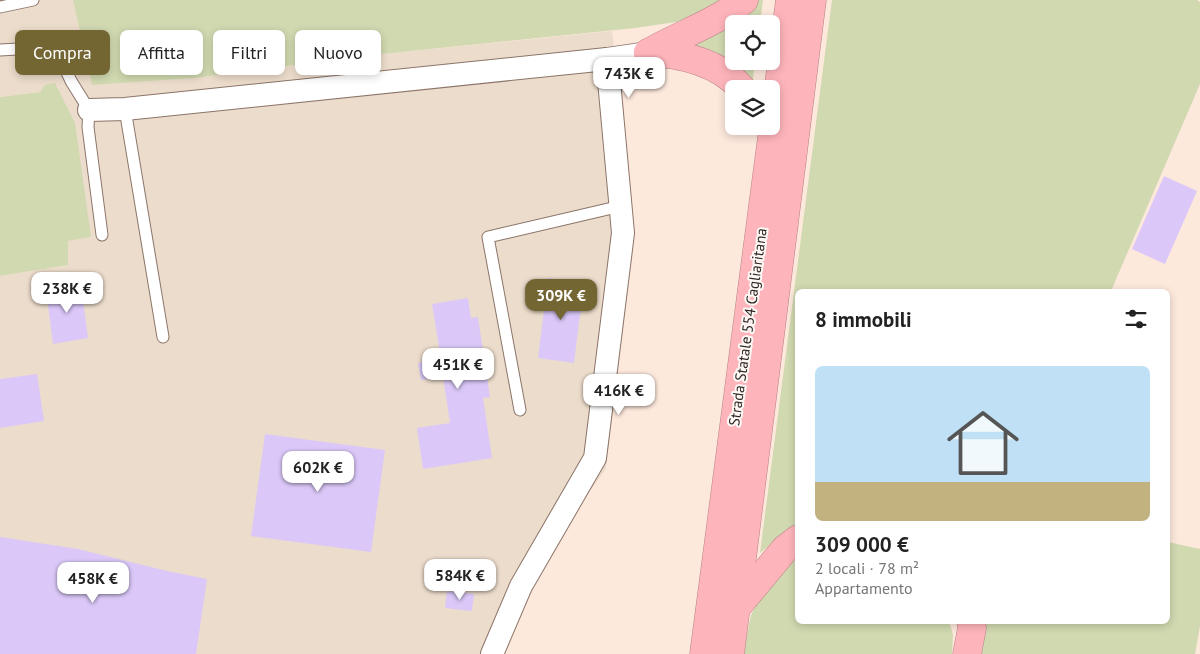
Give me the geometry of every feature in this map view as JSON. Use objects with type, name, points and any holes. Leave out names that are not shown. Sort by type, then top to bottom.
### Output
[{"type":"highway","points":[[648,53],[678,37],[712,23],[744,0]]},
{"type":"highway","name":"Strada Statale 554 Cagliaritana","points":[[704,654],[790,0]]},
{"type":"highway","name":"Strada Statale 554 Cagliaritana","points":[[730,654],[812,0]]},
{"type":"highway","points":[[648,53],[672,56],[708,65],[732,80]]},
{"type":"highway","points":[[757,135],[757,165],[768,178]]},
{"type":"highway","points":[[735,609],[785,549],[795,541]]},
{"type":"highway","points":[[968,654],[971,624]]},
{"type":"street","points":[[89,110],[124,109],[607,59],[648,53]]},
{"type":"street","points":[[492,654],[521,586],[595,458],[623,232],[607,59]]},
{"type":"lane","points":[[0,7],[33,0]]},
{"type":"lane","points":[[0,50],[35,48],[57,50],[71,81],[89,110],[88,126],[102,236]]},
{"type":"lane","points":[[124,109],[163,337]]},
{"type":"lane","points":[[520,410],[488,237],[621,206]]},
{"type":"shaded area","points":[[0,0],[73,0],[80,30],[15,30],[15,75],[90,75],[92,85],[218,75],[285,75],[285,66],[295,65],[295,75],[381,75],[381,54],[612,31],[631,195],[633,248],[606,469],[578,507],[533,580],[501,654],[0,654],[0,276],[68,265],[68,241],[91,237],[40,92],[0,97]]},
{"type":"green space","points":[[73,0],[724,0],[683,21],[635,28],[381,54],[381,30],[295,30],[295,65],[285,66],[285,30],[213,30],[213,75],[218,75],[92,85],[90,75],[110,75],[110,30],[80,30]]},
{"type":"green space","points":[[754,0],[763,0],[761,15],[726,15]]},
{"type":"green space","points":[[832,0],[1197,0],[1200,2],[1200,84],[1112,289],[795,289],[795,526],[760,553]]},
{"type":"green space","points":[[725,15],[725,70],[754,70],[753,80],[737,80],[675,42]]},
{"type":"green space","points":[[55,83],[75,123],[91,237],[68,241],[68,265],[0,276],[0,97],[40,92],[45,85]]},
{"type":"green space","points":[[1170,542],[1200,549],[1200,626],[1195,654],[981,654],[984,624],[1170,624]]},
{"type":"green space","points":[[795,557],[795,624],[950,624],[953,635],[952,654],[743,654],[751,615],[766,585]]},
{"type":"building","points":[[1164,176],[1197,191],[1165,264],[1132,249]]},
{"type":"building","points":[[548,278],[584,283],[574,363],[538,358]]},
{"type":"building","points":[[81,285],[88,338],[53,344],[46,290]]},
{"type":"building","points":[[468,298],[471,318],[478,317],[490,397],[483,398],[492,458],[423,469],[417,428],[450,423],[443,377],[421,380],[418,363],[441,360],[432,304]]},
{"type":"building","points":[[37,374],[44,421],[0,428],[0,379]]},
{"type":"building","points":[[265,434],[385,450],[371,552],[251,536]]},
{"type":"building","points":[[0,537],[78,549],[207,579],[196,654],[0,654]]},
{"type":"building","points":[[447,591],[474,594],[472,611],[445,608]]}]
